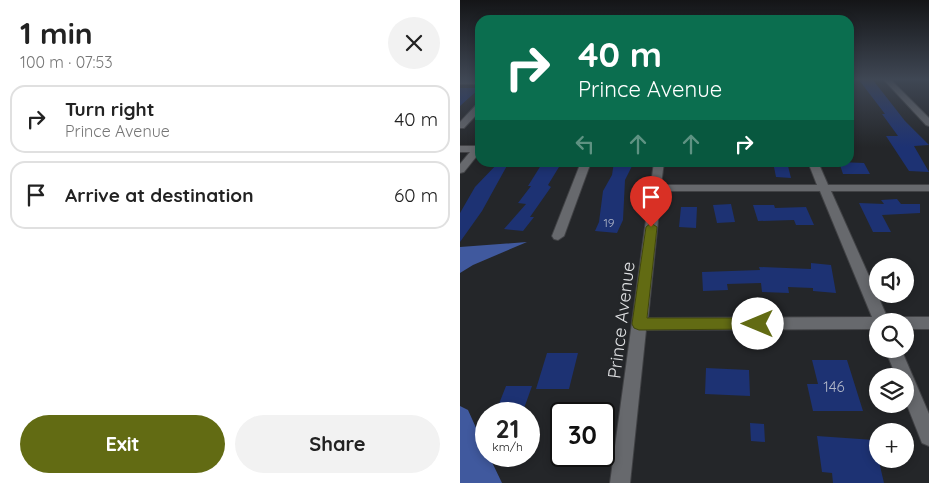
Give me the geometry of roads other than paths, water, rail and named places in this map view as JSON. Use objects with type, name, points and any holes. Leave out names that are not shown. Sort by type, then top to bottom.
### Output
[{"type":"street","points":[[911,103],[925,115],[929,123]]},
{"type":"street","points":[[461,126],[475,111]]},
{"type":"street","points":[[460,149],[475,149]]},
{"type":"street","points":[[460,170],[475,152]]},
{"type":"street","points":[[558,236],[584,167]]},
{"type":"street","name":"Prince Avenue","points":[[620,483],[658,167]]},
{"type":"street","points":[[815,167],[878,313]]},
{"type":"street","points":[[656,188],[929,188]]},
{"type":"street","points":[[639,324],[869,323]]},
{"type":"street","points":[[914,323],[929,323]]},
{"type":"street","points":[[914,399],[929,436]]}]
